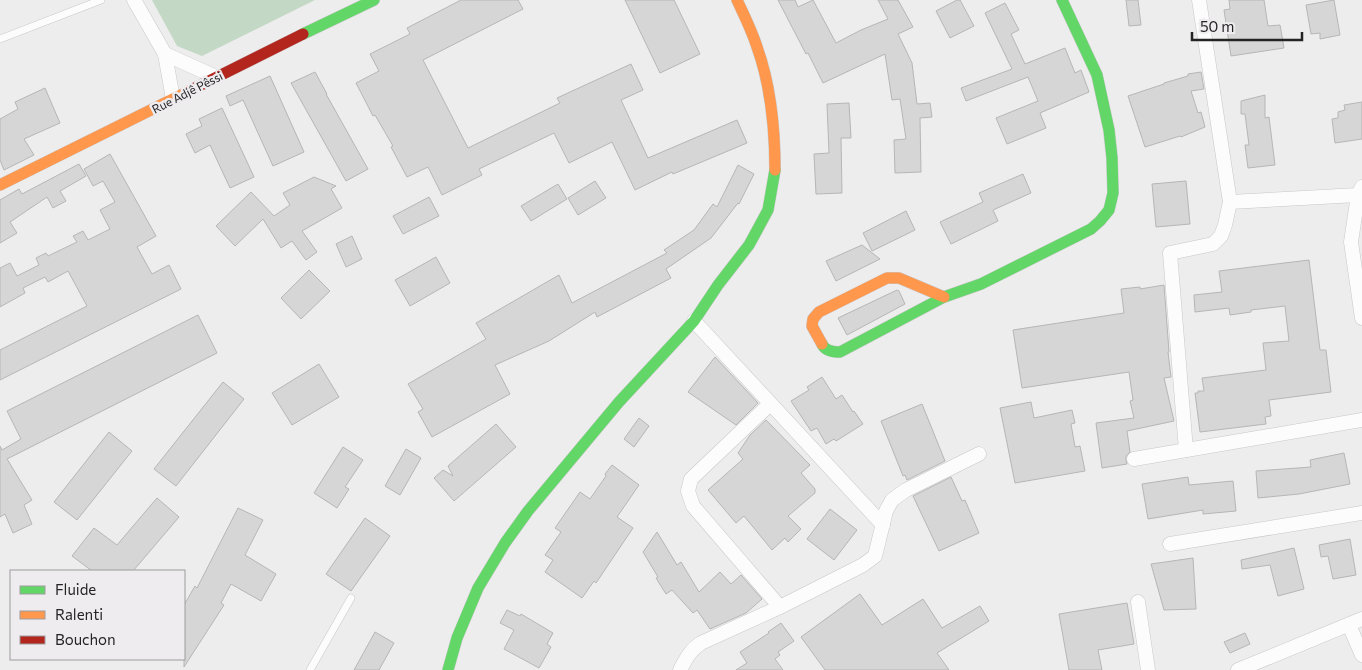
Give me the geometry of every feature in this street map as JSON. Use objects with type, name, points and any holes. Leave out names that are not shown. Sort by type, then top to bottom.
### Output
[{"type":"street","points":[[134,0],[165,54],[173,99]]},
{"type":"street","name":"Rue Adjê Pêssi","points":[[0,185],[374,0]]},
{"type":"street","points":[[448,670],[457,638],[478,588],[505,543],[528,511],[619,402],[694,321],[718,285],[749,245],[768,210],[775,176],[772,108],[757,46],[737,0]]},
{"type":"street","points":[[944,297],[899,278],[887,278],[819,312],[813,318],[812,326],[823,347],[832,352],[840,352],[944,297],[981,284],[1091,229],[1109,210],[1113,193],[1112,158],[1109,130],[1097,75],[1062,0]]},
{"type":"street","points":[[1186,450],[1170,253],[1213,244],[1221,236],[1230,202],[1199,0]]},
{"type":"street","points":[[165,54],[216,77]]},
{"type":"street","points":[[1230,202],[1360,191],[1351,242],[1362,318]]},
{"type":"street","points":[[694,321],[883,525]]},
{"type":"street","points":[[770,404],[691,479],[688,491],[693,506],[780,607]]},
{"type":"street","points":[[1134,460],[1362,420]]},
{"type":"street","points":[[680,670],[686,657],[694,647],[780,607],[863,565],[875,556],[886,511],[892,500],[906,490],[980,454]]},
{"type":"street","points":[[1170,544],[1362,513]]},
{"type":"street","points":[[1138,602],[1148,670]]},
{"type":"street","points":[[1238,670],[1362,619]]},
{"type":"street","points":[[1348,625],[1362,655]]},
{"type":"lane","points":[[0,39],[101,0]]},
{"type":"lane","points":[[310,670],[351,598]]},
{"type":"green space","points":[[152,0],[315,0],[202,56],[177,46]]},
{"type":"building","points":[[461,0],[518,0],[523,9],[423,60],[468,148],[560,103],[557,98],[631,64],[643,90],[621,100],[648,158],[737,120],[747,143],[673,174],[672,172],[635,190],[612,142],[569,163],[554,133],[479,169],[482,175],[442,195],[428,167],[407,177],[391,147],[393,146],[375,115],[373,116],[356,83],[379,71],[370,54],[410,34],[407,28]]},
{"type":"building","points":[[625,0],[674,0],[700,54],[660,73]]},
{"type":"building","points":[[778,0],[795,0],[798,7],[813,0],[836,43],[888,19],[878,0],[898,0],[913,27],[898,34],[912,63],[917,104],[930,103],[932,117],[920,118],[921,172],[895,173],[894,140],[906,139],[900,99],[892,100],[885,54],[823,83]]},
{"type":"building","points":[[960,0],[974,26],[950,38],[936,11]]},
{"type":"building","points":[[1126,0],[1138,0],[1141,25],[1129,26]]},
{"type":"building","points":[[1229,0],[1264,0],[1268,26],[1280,25],[1284,48],[1231,56],[1224,10],[1230,9]]},
{"type":"building","points":[[1334,0],[1340,35],[1320,39],[1320,33],[1311,34],[1306,5]]},
{"type":"building","points":[[1005,3],[1019,30],[1011,34],[1025,64],[1065,48],[1075,73],[1081,70],[1089,92],[1040,113],[1046,128],[1007,144],[996,118],[1038,101],[1028,77],[966,101],[961,88],[1012,69],[985,13]]},
{"type":"building","points":[[315,72],[368,169],[346,181],[291,83]]},
{"type":"building","points":[[1201,72],[1204,89],[1191,91],[1198,113],[1201,112],[1205,127],[1181,137],[1145,147],[1128,96],[1188,76],[1188,74]]},
{"type":"building","points":[[270,76],[304,152],[273,166],[243,100],[230,106],[226,96]]},
{"type":"building","points":[[45,88],[60,123],[24,139],[34,155],[4,170],[0,160],[0,119],[18,109],[15,102]]},
{"type":"building","points":[[1265,95],[1265,118],[1269,117],[1275,165],[1248,168],[1245,145],[1249,145],[1245,114],[1241,114],[1241,101]]},
{"type":"building","points":[[1362,102],[1362,139],[1335,143],[1332,119],[1338,118],[1338,112],[1345,110],[1344,105]]},
{"type":"building","points":[[849,103],[851,138],[841,138],[842,193],[816,194],[814,154],[829,153],[827,104]]},
{"type":"building","points":[[222,108],[254,177],[230,188],[210,145],[195,153],[186,134],[202,126],[199,119]]},
{"type":"building","points":[[110,154],[156,236],[137,247],[152,274],[169,265],[181,289],[0,380],[0,350],[87,306],[68,271],[48,282],[45,277],[23,288],[25,293],[0,307],[0,268],[10,263],[17,276],[39,265],[36,258],[46,253],[48,256],[77,242],[73,236],[83,231],[88,240],[110,229],[100,210],[115,202],[103,181],[93,186],[84,169]]},
{"type":"building","points":[[79,164],[86,176],[60,191],[66,201],[53,208],[47,197],[10,222],[17,233],[0,243],[0,200],[19,189],[22,194]]},
{"type":"building","points":[[738,165],[754,174],[739,204],[711,238],[666,269],[671,278],[597,317],[595,312],[549,341],[495,365],[510,394],[432,437],[418,412],[423,409],[408,384],[486,339],[476,323],[559,275],[572,303],[667,253],[664,250],[694,230],[713,204],[717,207]]},
{"type":"building","points":[[1023,174],[1031,193],[993,210],[998,221],[951,244],[940,222],[983,202],[979,193]]},
{"type":"building","points":[[314,177],[336,186],[331,189],[342,208],[302,231],[317,252],[306,260],[292,241],[281,248],[263,219],[235,246],[216,226],[251,192],[274,216],[290,205],[283,193]]},
{"type":"building","points":[[595,181],[606,198],[578,215],[568,198]]},
{"type":"building","points":[[1186,181],[1190,224],[1156,227],[1152,184]]},
{"type":"building","points":[[558,184],[567,199],[531,221],[521,206]]},
{"type":"building","points":[[429,197],[439,216],[403,234],[393,216]]},
{"type":"building","points":[[906,211],[915,230],[872,251],[863,233]]},
{"type":"building","points":[[352,236],[362,259],[346,267],[336,244]]},
{"type":"building","points":[[862,245],[880,259],[836,281],[826,261]]},
{"type":"building","points":[[436,257],[450,283],[410,306],[395,280]]},
{"type":"building","points":[[1309,260],[1320,350],[1326,350],[1331,392],[1269,400],[1271,416],[1265,417],[1266,424],[1200,432],[1195,393],[1204,391],[1202,378],[1266,370],[1263,343],[1289,341],[1285,306],[1251,310],[1251,312],[1230,315],[1229,308],[1195,312],[1194,295],[1222,292],[1219,271]]},
{"type":"building","points":[[309,270],[330,291],[301,319],[281,298]]},
{"type":"building","points":[[1164,285],[1171,377],[1164,378],[1174,421],[1127,431],[1130,452],[1126,456],[1127,464],[1102,468],[1096,423],[1134,418],[1130,401],[1133,400],[1129,372],[1022,388],[1013,330],[1124,313],[1121,289],[1140,287],[1140,289]]},
{"type":"building","points":[[897,290],[905,304],[847,335],[838,318]]},
{"type":"building","points":[[198,315],[217,353],[7,459],[32,500],[24,505],[32,524],[13,533],[5,514],[0,517],[0,446],[2,450],[21,439],[7,411]]},
{"type":"building","points":[[715,357],[758,403],[736,425],[688,392]]},
{"type":"building","points":[[319,364],[339,397],[292,425],[272,393]]},
{"type":"building","points":[[822,377],[836,399],[842,395],[863,424],[836,441],[834,439],[826,444],[817,428],[811,431],[791,401],[809,390],[807,387]]},
{"type":"building","points":[[223,382],[244,399],[176,486],[154,469]]},
{"type":"building","points":[[1031,402],[1034,418],[1072,410],[1075,423],[1071,424],[1075,447],[1080,446],[1085,471],[1015,483],[1000,408]]},
{"type":"building","points":[[922,404],[945,461],[907,480],[905,475],[903,476],[881,421]]},
{"type":"building","points":[[639,418],[649,426],[634,447],[624,439]]},
{"type":"building","points":[[766,420],[810,465],[801,473],[815,489],[815,493],[788,516],[801,529],[788,542],[785,538],[772,550],[744,516],[736,523],[708,490],[743,459],[738,453],[750,435]]},
{"type":"building","points":[[496,424],[516,447],[454,501],[434,478],[443,470],[453,476],[448,466]]},
{"type":"building","points":[[109,432],[132,451],[77,520],[54,502]]},
{"type":"building","points":[[343,447],[363,460],[345,487],[349,489],[337,508],[314,493]]},
{"type":"building","points":[[406,449],[421,458],[400,495],[385,486]]},
{"type":"building","points":[[1344,453],[1350,484],[1299,494],[1258,498],[1256,471],[1311,467],[1310,460]]},
{"type":"building","points":[[612,465],[639,485],[617,517],[633,528],[596,583],[594,581],[582,598],[545,572],[553,560],[545,555],[561,532],[555,528],[580,492],[590,499]]},
{"type":"building","points":[[951,477],[962,501],[965,500],[979,533],[939,551],[913,496]]},
{"type":"building","points":[[1188,477],[1189,485],[1233,481],[1236,511],[1203,514],[1203,510],[1148,519],[1142,484]]},
{"type":"building","points":[[157,498],[179,517],[134,570],[91,570],[72,556],[94,528],[117,545]]},
{"type":"building","points":[[238,508],[263,520],[245,555],[276,574],[261,601],[231,584],[221,603],[224,605],[184,667],[185,603],[195,586],[197,588]]},
{"type":"building","points":[[830,509],[857,530],[834,560],[807,539]]},
{"type":"building","points":[[365,518],[390,536],[351,591],[326,574]]},
{"type":"building","points":[[657,532],[677,565],[681,562],[699,592],[720,572],[731,584],[741,575],[762,599],[746,613],[710,629],[697,610],[693,613],[672,590],[666,594],[656,578],[658,577],[643,552]]},
{"type":"building","points":[[1350,539],[1356,575],[1333,579],[1328,556],[1321,557],[1319,545]]},
{"type":"building","points":[[1294,548],[1304,589],[1278,596],[1270,565],[1242,569],[1241,560]]},
{"type":"building","points":[[1193,558],[1196,609],[1164,610],[1151,564]]},
{"type":"building","points":[[860,594],[882,625],[923,599],[942,628],[980,606],[989,621],[937,653],[949,670],[825,670],[801,637]]},
{"type":"building","points":[[1127,603],[1134,644],[1098,650],[1102,670],[1069,670],[1059,614]]},
{"type":"building","points":[[507,610],[520,616],[521,614],[553,633],[547,644],[551,647],[539,668],[504,649],[514,630],[500,623]]},
{"type":"building","points":[[781,623],[794,641],[778,652],[780,655],[775,659],[783,670],[736,670],[747,663],[740,652]]},
{"type":"building","points":[[375,632],[394,643],[379,670],[354,670]]},
{"type":"building","points":[[1245,633],[1250,644],[1230,653],[1224,642]]},
{"type":"traffic: fast","points":[[303,34],[374,0]]},
{"type":"traffic: fast","points":[[822,344],[827,350],[840,352],[944,297],[981,284],[1091,229],[1109,210],[1113,193],[1112,158],[1109,130],[1097,75],[1062,0]]},
{"type":"traffic: fast","points":[[448,670],[457,638],[478,588],[505,543],[528,511],[619,402],[694,321],[718,285],[749,245],[768,210],[775,170]]},
{"type":"traffic: slow","points":[[737,0],[755,41],[766,77],[773,123],[775,170]]},
{"type":"traffic: slow","points":[[0,185],[191,90]]},
{"type":"traffic: slow","points":[[822,344],[812,326],[813,319],[819,312],[887,278],[899,278],[944,297]]},
{"type":"traffic: jam","points":[[191,90],[303,34]]}]
